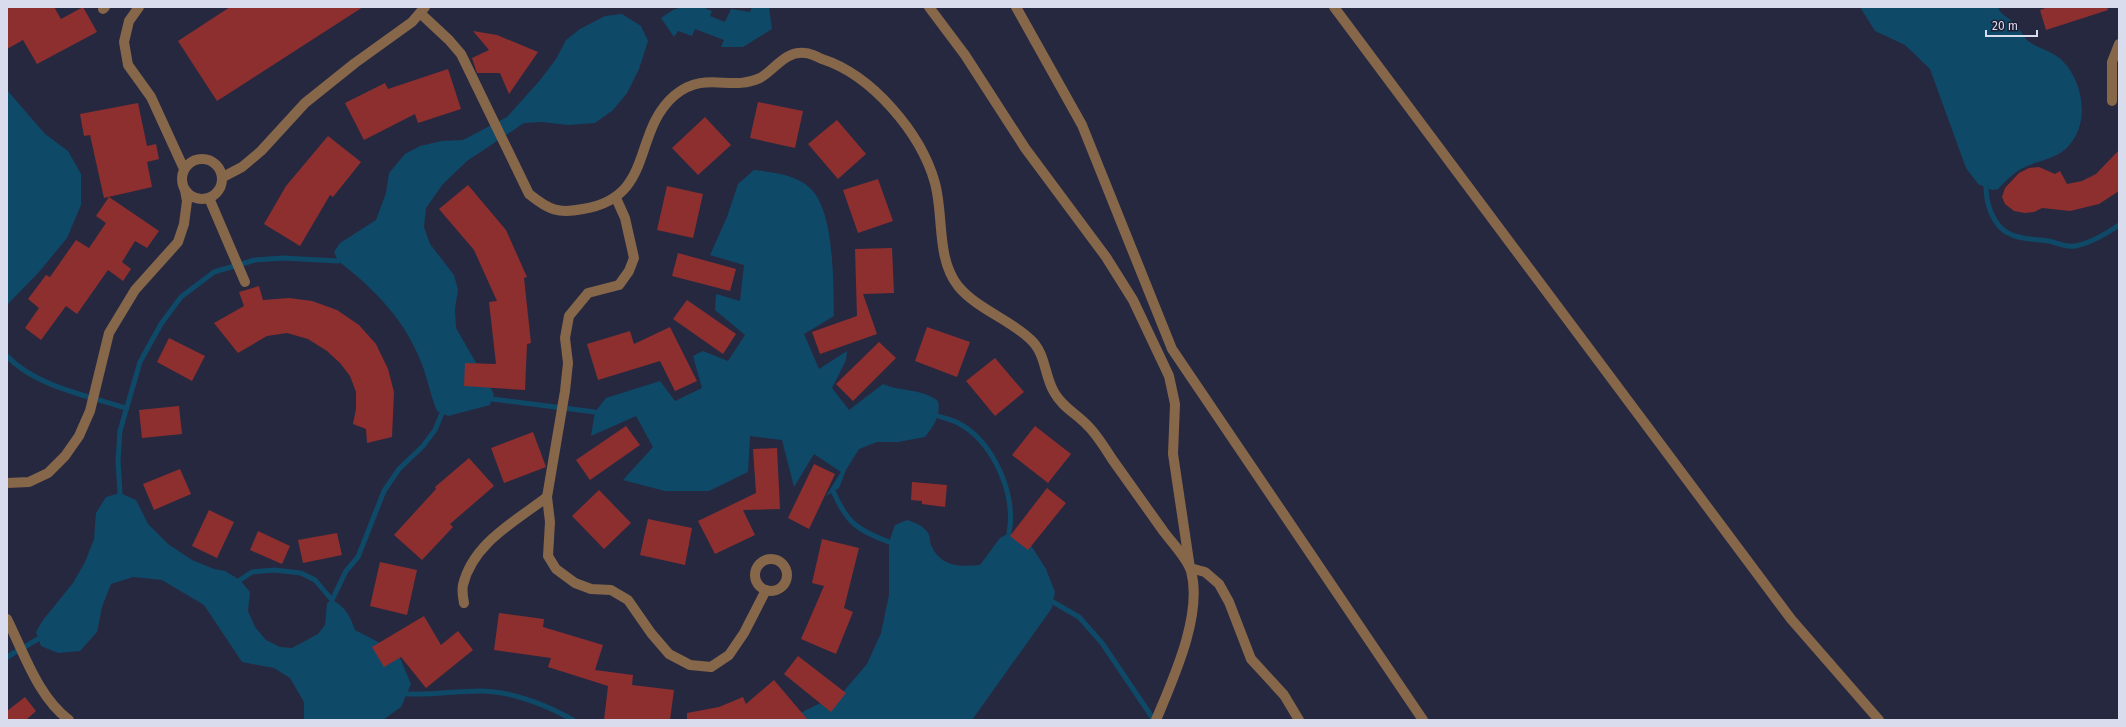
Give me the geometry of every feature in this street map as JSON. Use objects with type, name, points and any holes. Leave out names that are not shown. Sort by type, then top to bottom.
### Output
[{"type":"lane","points":[[139,7],[129,21],[124,42],[128,65],[151,96],[184,170]]},
{"type":"lane","points":[[930,7],[965,55],[1024,148],[1110,264],[1133,300],[1169,376],[1175,404],[1173,454],[1194,603],[1190,626],[1158,715]]},
{"type":"lane","points":[[1016,7],[1082,125],[1172,349],[1423,720]]},
{"type":"lane","points":[[1334,7],[1791,619],[1879,720]]},
{"type":"lane","points":[[223,177],[242,167],[261,150],[305,103],[412,22],[423,10],[461,54],[505,141],[529,194],[545,206],[560,212],[601,206],[616,198],[630,182],[639,167],[651,130],[662,108],[675,95],[690,85],[709,80],[737,83],[760,78],[786,56],[805,53],[848,70],[891,107],[926,159],[935,184],[948,268],[959,287],[1030,338],[1040,350],[1053,391],[1064,405],[1089,426],[1190,568],[1205,572],[1219,584],[1229,602],[1252,659],[1284,696],[1299,720]]},
{"type":"lane","points":[[2112,101],[2112,62],[2119,44]]},
{"type":"lane","points":[[7,483],[29,482],[48,473],[65,456],[79,436],[91,409],[109,333],[121,311],[145,278],[170,253],[178,242],[184,224],[187,201],[182,176],[184,170],[194,160],[207,159],[218,165],[223,177],[220,190],[209,198],[196,198],[185,190]]},
{"type":"lane","points":[[209,198],[244,279]]},
{"type":"lane","points":[[616,198],[624,218],[634,258],[629,271],[619,285],[588,293],[568,316],[565,338],[568,363],[561,419],[547,497],[550,522],[548,556],[556,569],[575,583],[591,589],[611,590],[628,600],[651,634],[669,654],[690,665],[711,667],[729,655],[744,632],[766,590]]},
{"type":"lane","points":[[464,603],[463,586],[472,564],[487,543],[507,526],[547,497]]},
{"type":"lane","points":[[7,619],[26,659],[47,697],[61,714],[69,720]]},
{"type":"water","points":[[682,7],[702,7],[712,11],[710,16],[725,22],[731,9],[750,12],[752,7],[769,7],[772,29],[743,47],[721,47],[724,40],[695,29],[692,36],[678,31],[674,37],[661,18],[673,10]]},
{"type":"water","points":[[1860,7],[1998,7],[2003,14],[2017,26],[2028,41],[2058,57],[2072,74],[2077,85],[2082,108],[2078,130],[2073,140],[2062,152],[2018,171],[1998,189],[1992,190],[1978,184],[1966,168],[1930,69],[1905,45],[1875,31]]},
{"type":"water","points":[[622,14],[641,26],[648,41],[639,69],[627,93],[613,110],[595,123],[568,125],[542,122],[524,123],[467,161],[443,184],[426,208],[424,227],[430,244],[454,275],[458,290],[455,309],[456,328],[494,394],[490,405],[448,416],[437,411],[423,367],[408,335],[399,321],[365,283],[338,261],[334,252],[340,243],[376,220],[386,193],[389,173],[405,154],[420,146],[442,141],[463,140],[507,117],[541,79],[556,59],[566,40],[580,29],[605,16]]},
{"type":"water","points":[[7,90],[45,134],[68,151],[81,174],[81,205],[67,238],[39,272],[7,305]]},
{"type":"water","points":[[754,170],[792,177],[806,184],[819,200],[825,214],[829,231],[833,268],[834,316],[804,334],[819,369],[847,351],[846,360],[832,388],[849,410],[883,384],[918,392],[938,401],[938,416],[925,437],[898,442],[877,442],[859,449],[846,470],[839,488],[826,496],[841,472],[814,454],[794,487],[782,440],[750,436],[748,472],[709,491],[665,491],[623,480],[653,447],[636,416],[591,436],[595,412],[606,398],[660,381],[675,401],[702,388],[693,356],[703,351],[728,361],[745,335],[715,310],[716,294],[740,301],[744,265],[710,255],[727,217],[738,184]]},
{"type":"water","points":[[120,493],[136,500],[148,524],[168,544],[192,560],[214,569],[225,571],[240,580],[250,592],[248,611],[255,627],[266,640],[280,647],[292,648],[318,634],[325,625],[327,603],[332,600],[341,606],[349,616],[355,630],[382,644],[400,658],[411,684],[401,707],[383,720],[304,720],[304,702],[290,678],[274,668],[242,662],[204,605],[162,580],[133,577],[111,584],[102,607],[97,632],[80,651],[58,653],[41,646],[36,632],[43,620],[73,583],[85,562],[94,539],[96,513],[106,497]]},
{"type":"water","points":[[907,520],[926,530],[929,535],[931,545],[941,559],[952,564],[965,566],[980,565],[1000,538],[1009,533],[1025,536],[1046,569],[1055,592],[1052,608],[972,720],[786,720],[843,692],[867,664],[881,633],[889,595],[889,542],[895,525]]},
{"type":"building","points":[[7,7],[54,7],[61,19],[83,7],[97,32],[37,64],[23,40],[7,49]]},
{"type":"building","points":[[230,7],[363,7],[217,101],[178,41]]},
{"type":"building","points":[[2048,7],[2107,7],[2108,10],[2046,30],[2040,10]]},
{"type":"building","points":[[473,31],[497,35],[538,52],[509,94],[500,73],[477,73],[472,58],[489,50]]},
{"type":"building","points":[[448,69],[461,109],[418,123],[415,114],[364,140],[345,103],[385,83],[388,89]]},
{"type":"building","points":[[758,102],[803,111],[795,148],[750,138]]},
{"type":"building","points":[[138,103],[147,146],[156,144],[159,159],[147,162],[152,187],[104,198],[90,135],[84,136],[80,114]]},
{"type":"building","points":[[705,117],[731,145],[698,175],[672,148]]},
{"type":"building","points":[[837,120],[866,154],[838,179],[808,144]]},
{"type":"building","points":[[328,136],[361,162],[333,197],[330,195],[300,246],[264,224],[286,186]]},
{"type":"building","points":[[2119,150],[2119,191],[2099,204],[2070,211],[2042,208],[2034,212],[2025,213],[2014,211],[2005,204],[2002,197],[2005,188],[2019,173],[2029,168],[2039,167],[2055,174],[2060,171],[2067,184],[2082,181],[2096,174]]},
{"type":"building","points":[[878,179],[893,221],[858,233],[843,190]]},
{"type":"building","points":[[468,185],[506,230],[527,277],[524,278],[531,343],[527,344],[525,390],[464,386],[465,363],[496,364],[489,302],[497,301],[474,250],[439,209]]},
{"type":"building","points":[[667,186],[703,194],[693,238],[657,230]]},
{"type":"building","points":[[109,197],[159,231],[147,248],[135,241],[122,262],[131,269],[123,281],[108,270],[77,314],[66,306],[41,340],[25,328],[39,308],[28,299],[46,275],[50,277],[76,240],[89,248],[106,223],[96,216]]},
{"type":"building","points":[[892,248],[894,293],[863,294],[877,334],[820,354],[812,332],[857,316],[855,249]]},
{"type":"building","points":[[678,253],[736,269],[730,291],[672,276]]},
{"type":"building","points":[[259,286],[263,300],[289,298],[312,301],[337,310],[359,325],[376,344],[388,369],[394,392],[392,437],[367,443],[366,429],[353,424],[356,409],[356,392],[350,376],[340,363],[327,351],[308,339],[287,333],[267,336],[238,353],[214,323],[244,306],[239,292]]},
{"type":"building","points":[[687,300],[736,334],[723,354],[673,319]]},
{"type":"building","points":[[670,327],[697,381],[675,391],[660,361],[598,380],[587,344],[630,331],[634,344]]},
{"type":"building","points":[[927,327],[970,342],[957,377],[915,361]]},
{"type":"building","points":[[169,338],[205,356],[192,381],[157,362]]},
{"type":"building","points":[[879,342],[896,358],[853,401],[836,384]]},
{"type":"building","points":[[995,358],[1024,392],[995,416],[966,381]]},
{"type":"building","points":[[179,406],[182,434],[142,438],[139,410]]},
{"type":"building","points":[[626,426],[640,445],[590,480],[576,460]]},
{"type":"building","points":[[1035,426],[1071,454],[1048,483],[1012,455]]},
{"type":"building","points":[[533,432],[546,467],[504,483],[491,448]]},
{"type":"building","points":[[777,448],[780,509],[743,510],[755,535],[715,554],[698,521],[756,493],[753,449]]},
{"type":"building","points":[[469,458],[494,486],[450,524],[453,527],[422,560],[394,535],[436,489],[435,487]]},
{"type":"building","points":[[814,464],[835,474],[809,529],[788,518]]},
{"type":"building","points":[[180,469],[191,494],[154,510],[143,484]]},
{"type":"building","points":[[912,482],[947,485],[945,507],[922,504],[922,501],[911,500]]},
{"type":"building","points":[[1047,488],[1066,503],[1028,550],[1010,536]]},
{"type":"building","points":[[599,490],[631,523],[604,549],[572,516]]},
{"type":"building","points":[[209,510],[234,522],[217,558],[192,546]]},
{"type":"building","points":[[648,519],[692,528],[685,565],[640,555]]},
{"type":"building","points":[[258,531],[290,546],[282,564],[250,550]]},
{"type":"building","points":[[337,533],[342,555],[303,563],[298,540]]},
{"type":"building","points":[[822,539],[859,548],[844,608],[853,612],[836,654],[801,639],[824,586],[812,583]]},
{"type":"building","points":[[380,562],[417,570],[407,615],[370,606]]},
{"type":"building","points":[[499,613],[544,619],[543,627],[603,645],[595,670],[633,675],[632,685],[674,690],[670,720],[604,720],[608,686],[548,667],[551,658],[494,650]]},
{"type":"building","points":[[424,616],[441,645],[458,631],[473,650],[426,688],[401,657],[384,667],[372,647]]},
{"type":"building","points":[[798,656],[846,693],[831,712],[784,674]]},
{"type":"building","points":[[774,680],[808,720],[687,720],[687,713],[719,707],[743,697],[746,704]]},
{"type":"building","points":[[25,697],[36,711],[26,720],[7,720],[7,711]]},
{"type":"waterway","points":[[1986,187],[1987,200],[1995,220],[2004,231],[2019,237],[2049,241],[2065,246],[2081,245],[2104,235],[2119,225]]},
{"type":"waterway","points":[[120,493],[118,461],[120,431],[140,362],[161,324],[181,297],[214,272],[255,260],[283,258],[338,261]]},
{"type":"waterway","points":[[7,356],[32,375],[63,389],[126,408]]},
{"type":"waterway","points":[[492,399],[595,412]]},
{"type":"waterway","points":[[240,580],[252,572],[274,570],[301,573],[315,580],[332,600],[346,571],[358,557],[384,491],[399,469],[423,446],[435,430],[442,413]]},
{"type":"waterway","points":[[938,416],[958,423],[971,431],[982,442],[992,456],[1000,470],[1006,486],[1011,518],[1009,533]]},
{"type":"waterway","points":[[833,491],[843,511],[854,524],[861,529],[889,542]]},
{"type":"waterway","points":[[1053,602],[1079,617],[1102,643],[1154,720]]},
{"type":"waterway","points":[[7,657],[38,639]]},
{"type":"waterway","points":[[407,694],[480,691],[504,693],[540,704],[573,720]]}]
